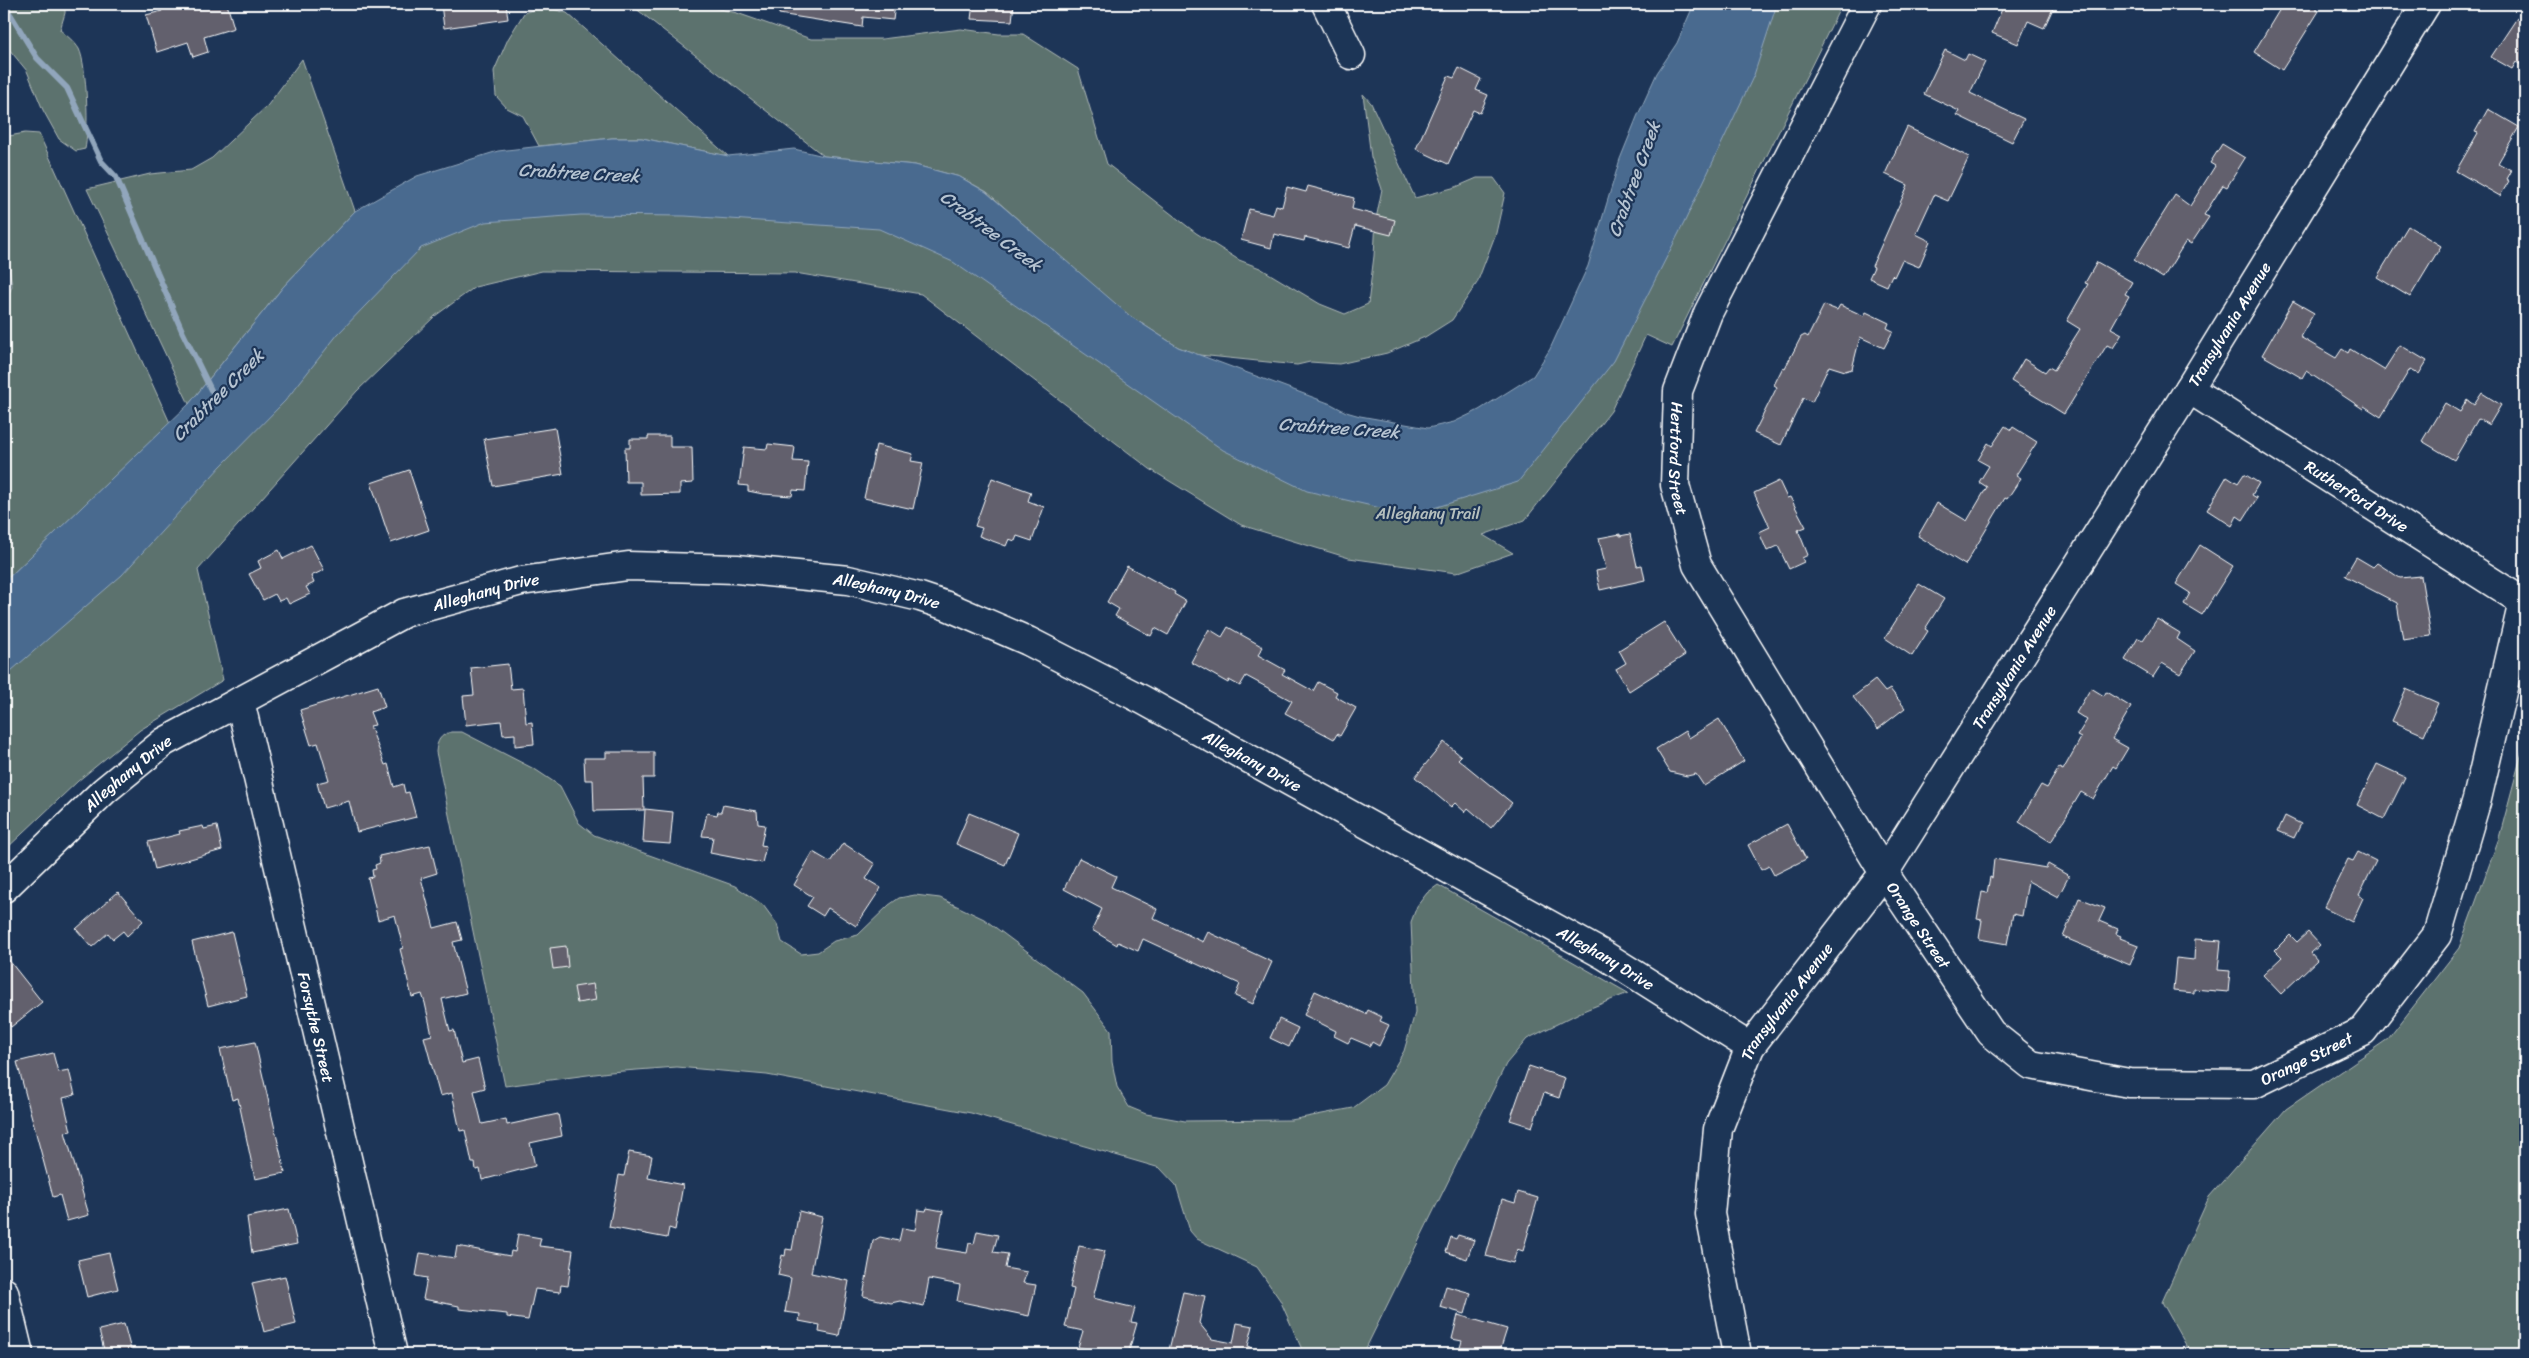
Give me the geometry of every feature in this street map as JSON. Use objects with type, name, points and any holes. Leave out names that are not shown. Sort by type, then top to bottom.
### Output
[{"type":"street","points":[[1326,4],[1351,55]]},
{"type":"street","name":"Hertford Street","points":[[1867,4],[1708,313],[1678,392],[1675,485],[1697,565],[1884,873]]},
{"type":"street","name":"Transylvania Avenue","points":[[1735,1353],[1710,1214],[1712,1174],[1718,1129],[1750,1047],[1884,873],[2189,389],[2426,4]]},
{"type":"street","name":"Rutherford Drive","points":[[2189,389],[2524,603]]},
{"type":"street","name":"Alleghany Drive","points":[[4,888],[104,791],[164,742],[404,613],[521,582],[628,566],[737,569],[848,580],[946,606],[1028,640],[1134,695],[1604,955],[1750,1047]]},
{"type":"street","name":"Orange Street","points":[[1884,873],[1991,1033],[2031,1065],[2129,1083],[2254,1084],[2362,1031],[2437,935],[2477,799],[2524,603]]},
{"type":"street","name":"Forsythe Street","points":[[240,701],[393,1354]]},
{"type":"street","points":[[4,1292],[18,1354]]},
{"type":"green space","points":[[11,4],[65,4],[65,13],[60,30],[79,49],[84,69],[87,114],[85,149],[76,151],[59,139],[43,110],[27,71],[4,43],[4,13]]},
{"type":"green space","points":[[630,4],[698,4],[737,13],[811,39],[882,39],[961,29],[999,34],[1023,34],[1078,69],[1107,164],[1196,233],[1239,260],[1260,268],[1320,304],[1345,314],[1368,304],[1376,219],[1382,189],[1371,157],[1363,94],[1371,103],[1415,198],[1456,187],[1477,178],[1494,178],[1505,193],[1496,233],[1477,283],[1452,320],[1425,337],[1387,353],[1339,364],[1310,362],[1297,365],[1199,355],[1178,347],[1130,316],[987,192],[960,177],[915,165],[824,156]]},
{"type":"green space","name":"Alleghany Trail","points":[[1714,4],[1842,4],[1672,347],[1646,335],[1611,411],[1525,520],[1483,535],[1513,553],[1456,573],[1349,558],[1241,525],[1150,469],[921,294],[795,273],[542,271],[475,287],[435,316],[357,391],[198,570],[223,680],[140,730],[78,781],[4,851],[4,630],[400,226],[809,188],[1201,388],[1459,457],[1560,377]]},
{"type":"green space","points":[[542,6],[567,13],[728,156],[642,138],[612,138],[539,146],[523,116],[507,108],[496,96],[494,71],[508,39],[524,13]]},
{"type":"green space","points":[[302,59],[355,211],[283,287],[189,404],[87,189],[150,174],[191,170],[212,158],[268,105]]},
{"type":"green space","points":[[25,133],[39,134],[170,423],[4,582],[4,306],[12,286],[6,250],[7,216],[4,181],[4,143],[9,136]]},
{"type":"green space","points":[[451,732],[462,732],[536,770],[560,786],[579,823],[594,835],[735,886],[763,905],[777,924],[782,942],[801,954],[818,952],[834,941],[858,935],[889,905],[899,898],[915,895],[940,898],[984,919],[1083,993],[1111,1030],[1112,1062],[1117,1087],[1129,1107],[1146,1114],[1185,1121],[1291,1120],[1353,1108],[1384,1085],[1404,1051],[1415,1013],[1411,922],[1417,906],[1427,893],[1438,885],[1628,993],[1583,1011],[1527,1039],[1506,1064],[1363,1354],[1304,1354],[1280,1300],[1257,1267],[1197,1239],[1190,1231],[1176,1185],[1160,1168],[971,1113],[767,1075],[677,1067],[610,1072],[505,1086],[436,752],[440,739]]},
{"type":"green space","points":[[2525,741],[2525,1354],[2191,1354],[2162,1302],[2209,1197],[2286,1109],[2388,1039],[2459,948],[2499,838]]},
{"type":"water","name":"Crabtree Creek","points":[[1694,4],[1777,4],[1754,75],[1684,223],[1614,361],[1518,482],[1411,515],[1307,491],[1223,450],[953,262],[879,229],[685,216],[581,215],[485,222],[421,248],[338,334],[285,401],[221,466],[122,575],[4,677],[4,582],[189,404],[283,287],[355,211],[417,176],[498,151],[612,138],[642,138],[728,156],[794,149],[824,156],[915,165],[960,177],[986,192],[1130,316],[1178,347],[1331,404],[1346,412],[1428,428],[1454,422],[1479,410],[1533,376],[1550,349],[1588,266],[1620,159],[1637,117],[1657,73],[1677,43]]},
{"type":"building","points":[[160,4],[227,4],[234,28],[204,37],[208,52],[193,57],[188,42],[157,52],[146,15],[162,11]]},
{"type":"building","points":[[441,4],[506,4],[508,19],[444,28]]},
{"type":"building","points":[[779,4],[895,4],[893,20],[863,17],[862,27],[779,14]]},
{"type":"building","points":[[973,4],[1014,4],[1012,21],[971,19]]},
{"type":"building","points":[[1990,4],[2055,4],[2044,28],[2028,21],[2018,44],[1992,33],[2002,9]]},
{"type":"building","points":[[2283,4],[2320,4],[2316,10],[2319,11],[2282,70],[2254,52]]},
{"type":"building","points":[[2525,6],[2525,67],[2516,62],[2512,69],[2491,57]]},
{"type":"building","points":[[1945,50],[1965,60],[1968,54],[1985,62],[1970,93],[2024,119],[2012,142],[1957,115],[1959,111],[1924,94]]},
{"type":"building","points":[[1459,68],[1481,79],[1476,90],[1488,95],[1480,113],[1473,110],[1448,164],[1416,149],[1448,76],[1454,78]]},
{"type":"building","points":[[2488,109],[2519,127],[2498,163],[2511,170],[2506,179],[2509,181],[2500,196],[2456,171],[2478,133],[2475,132]]},
{"type":"building","points":[[1907,127],[1969,157],[1948,201],[1934,195],[1916,234],[1930,241],[1919,267],[1902,260],[1894,277],[1892,275],[1887,286],[1869,278],[1874,267],[1872,266],[1908,185],[1885,174]]},
{"type":"building","points":[[2222,144],[2245,158],[2227,187],[2223,185],[2204,215],[2209,217],[2191,244],[2186,241],[2163,278],[2134,260],[2175,195],[2190,206],[2215,166],[2210,163]]},
{"type":"building","points":[[1308,186],[1354,198],[1352,209],[1395,220],[1391,235],[1355,226],[1349,248],[1305,237],[1304,241],[1274,234],[1271,248],[1241,240],[1249,209],[1273,215],[1276,205],[1282,207],[1287,187],[1306,192]]},
{"type":"building","points":[[2408,226],[2441,246],[2410,297],[2377,277]]},
{"type":"building","points":[[2097,262],[2132,282],[2125,294],[2129,296],[2111,328],[2122,334],[2113,348],[2107,345],[2064,414],[2011,381],[2024,359],[2045,372],[2049,367],[2054,370],[2080,329],[2067,321],[2088,284],[2085,283]]},
{"type":"building","points":[[2293,301],[2314,313],[2300,337],[2336,358],[2342,349],[2348,353],[2350,349],[2384,370],[2400,345],[2427,361],[2419,374],[2410,369],[2381,417],[2364,406],[2363,409],[2306,371],[2302,378],[2262,355]]},
{"type":"building","points":[[1824,305],[1837,310],[1840,305],[1864,316],[1866,312],[1889,323],[1887,328],[1893,331],[1884,348],[1860,337],[1852,369],[1845,371],[1829,366],[1812,402],[1803,398],[1781,445],[1754,433],[1777,387],[1774,385],[1783,367],[1785,368],[1801,337],[1805,335],[1808,337]]},
{"type":"building","points":[[2482,393],[2501,405],[2489,425],[2478,419],[2454,460],[2422,441],[2445,403],[2460,412],[2467,400],[2474,405]]},
{"type":"building","points":[[2005,426],[2011,430],[2013,427],[2037,442],[2016,475],[2021,478],[2007,499],[2005,498],[1965,565],[1918,536],[1937,503],[1967,521],[1987,487],[1979,482],[1989,466],[1978,460],[1988,443],[1992,446]]},
{"type":"building","points":[[555,428],[563,474],[493,486],[484,439]]},
{"type":"building","points":[[648,436],[670,436],[670,447],[692,447],[693,483],[680,484],[680,494],[641,495],[641,482],[626,482],[625,448],[630,448],[630,439],[648,439]]},
{"type":"building","points":[[768,444],[795,447],[793,461],[808,462],[805,491],[793,490],[792,496],[763,494],[748,491],[748,486],[739,485],[744,447],[767,449]]},
{"type":"building","points":[[876,445],[913,454],[911,461],[923,463],[913,509],[864,498]]},
{"type":"building","points":[[409,470],[429,530],[391,543],[371,483]]},
{"type":"building","points":[[2244,474],[2259,483],[2252,495],[2257,498],[2243,520],[2237,516],[2232,526],[2207,510],[2227,476],[2238,483]]},
{"type":"building","points":[[992,478],[1031,492],[1028,501],[1044,507],[1032,541],[1017,536],[1015,541],[1009,539],[1006,546],[979,536],[982,528],[975,526]]},
{"type":"building","points":[[1779,481],[1787,498],[1790,497],[1806,527],[1798,530],[1808,555],[1802,558],[1804,562],[1789,569],[1778,546],[1767,551],[1759,532],[1770,527],[1754,493]]},
{"type":"building","points":[[1620,534],[1620,536],[1630,534],[1637,566],[1642,565],[1645,580],[1600,590],[1596,571],[1606,569],[1599,538]]},
{"type":"building","points":[[311,545],[324,570],[311,576],[314,583],[306,587],[310,594],[289,604],[286,598],[279,601],[275,594],[263,600],[249,574],[261,568],[258,561],[279,550],[283,559]]},
{"type":"building","points":[[2200,545],[2233,566],[2202,615],[2184,604],[2190,593],[2176,584]]},
{"type":"building","points":[[2356,557],[2373,567],[2377,563],[2400,578],[2421,576],[2431,636],[2403,640],[2397,603],[2345,576]]},
{"type":"building","points":[[1127,566],[1175,592],[1174,594],[1186,601],[1168,635],[1155,628],[1151,636],[1115,616],[1119,609],[1107,602]]},
{"type":"building","points":[[1919,584],[1944,599],[1925,629],[1928,631],[1912,656],[1885,638]]},
{"type":"building","points":[[2157,619],[2180,633],[2177,639],[2195,651],[2180,674],[2162,663],[2153,677],[2125,660],[2138,638],[2143,640]]},
{"type":"building","points":[[1664,622],[1685,655],[1629,691],[1616,669],[1626,663],[1619,650]]},
{"type":"building","points":[[1228,627],[1263,647],[1258,655],[1285,670],[1282,674],[1313,691],[1318,682],[1337,692],[1335,696],[1356,708],[1340,736],[1337,734],[1334,739],[1285,713],[1292,701],[1246,676],[1240,686],[1229,680],[1228,683],[1191,662],[1209,629],[1222,637]]},
{"type":"building","points":[[508,664],[511,689],[523,688],[526,723],[532,722],[534,744],[515,746],[515,734],[503,735],[501,721],[466,725],[463,696],[474,695],[471,668]]},
{"type":"building","points":[[1875,680],[1885,692],[1890,689],[1905,708],[1878,729],[1853,697]]},
{"type":"building","points":[[378,686],[385,707],[370,712],[375,725],[370,726],[385,765],[388,764],[394,787],[403,784],[405,793],[409,792],[416,817],[357,832],[349,801],[324,808],[317,783],[329,780],[318,743],[311,745],[300,710]]},
{"type":"building","points":[[2091,688],[2104,696],[2106,692],[2131,707],[2112,739],[2128,748],[2116,768],[2113,766],[2093,799],[2081,792],[2051,842],[2019,822],[2041,785],[2047,788],[2059,768],[2063,770],[2081,738],[2077,736],[2087,720],[2076,713]]},
{"type":"building","points":[[2406,689],[2438,703],[2424,735],[2392,721]]},
{"type":"building","points":[[1719,719],[1744,761],[1704,786],[1696,774],[1687,776],[1670,772],[1656,749],[1685,731],[1689,738]]},
{"type":"building","points":[[1444,742],[1461,756],[1458,759],[1512,803],[1491,828],[1468,808],[1465,812],[1455,803],[1451,807],[1415,777]]},
{"type":"building","points":[[606,752],[654,752],[654,778],[643,778],[644,810],[594,811],[593,780],[585,780],[584,758],[606,758]]},
{"type":"building","points":[[2377,764],[2405,777],[2384,819],[2357,805]]},
{"type":"building","points":[[723,805],[757,811],[758,824],[765,825],[761,845],[766,846],[762,863],[710,853],[713,837],[702,836],[707,813],[717,815],[718,812],[721,812]]},
{"type":"building","points":[[645,809],[673,812],[670,844],[643,842]]},
{"type":"building","points":[[969,813],[1018,833],[1005,865],[956,844]]},
{"type":"building","points":[[2285,816],[2301,824],[2294,838],[2278,831]]},
{"type":"building","points":[[1787,824],[1806,859],[1774,875],[1769,866],[1761,870],[1748,845]]},
{"type":"building","points":[[203,826],[204,829],[217,826],[222,850],[155,869],[148,842],[180,834],[179,831]]},
{"type":"building","points":[[843,843],[875,864],[866,879],[881,888],[856,926],[828,908],[823,916],[807,906],[813,897],[794,885],[813,852],[830,862]]},
{"type":"building","points":[[430,845],[437,873],[421,878],[434,928],[457,922],[462,940],[453,942],[466,993],[442,999],[450,1031],[454,1030],[462,1063],[478,1059],[485,1088],[474,1091],[482,1124],[506,1119],[507,1125],[558,1114],[562,1136],[530,1143],[535,1166],[482,1180],[480,1169],[476,1170],[475,1163],[472,1163],[465,1130],[460,1131],[452,1093],[440,1096],[424,1037],[432,1035],[425,1003],[422,994],[412,997],[400,949],[403,948],[395,915],[378,920],[368,878],[373,877],[372,870],[376,869],[375,865],[380,863],[379,856]]},
{"type":"building","points":[[2358,852],[2376,861],[2359,895],[2363,898],[2352,922],[2324,908],[2348,859],[2353,861]]},
{"type":"building","points":[[1079,858],[1116,876],[1111,887],[1157,909],[1153,918],[1203,942],[1208,932],[1272,962],[1253,1004],[1235,996],[1240,984],[1143,939],[1138,951],[1118,942],[1117,945],[1092,930],[1102,909],[1064,889]]},
{"type":"building","points":[[1994,859],[2046,868],[2048,864],[2069,876],[2058,897],[2028,881],[2022,916],[2013,914],[2007,944],[1979,939],[1982,920],[1977,919],[1982,892],[1987,893],[1990,877],[1992,878]]},
{"type":"building","points":[[118,892],[143,921],[127,936],[123,931],[113,939],[108,933],[92,947],[76,929]]},
{"type":"building","points":[[2079,898],[2105,908],[2099,921],[2118,929],[2116,934],[2121,936],[2120,938],[2138,945],[2130,965],[2063,937]]},
{"type":"building","points":[[232,932],[247,996],[208,1006],[192,942]]},
{"type":"building","points":[[2308,932],[2320,945],[2311,953],[2317,960],[2281,994],[2263,975],[2282,957],[2275,950],[2290,935],[2297,942]]},
{"type":"building","points":[[2195,939],[2221,941],[2218,970],[2230,971],[2228,992],[2194,989],[2194,993],[2173,991],[2176,958],[2194,960]]},
{"type":"building","points":[[566,946],[568,967],[553,969],[550,948]]},
{"type":"building","points":[[4,954],[42,1002],[11,1027],[4,1018]]},
{"type":"building","points":[[593,984],[596,1000],[577,1003],[574,987]]},
{"type":"building","points":[[1315,991],[1366,1014],[1368,1010],[1382,1017],[1380,1021],[1389,1025],[1379,1046],[1372,1042],[1370,1046],[1351,1038],[1348,1043],[1334,1036],[1336,1031],[1304,1015]]},
{"type":"building","points":[[1279,1019],[1298,1028],[1289,1047],[1270,1038]]},
{"type":"building","points":[[255,1042],[285,1173],[255,1179],[238,1098],[232,1100],[220,1049]]},
{"type":"building","points":[[53,1053],[58,1072],[69,1070],[75,1095],[63,1098],[71,1131],[65,1132],[89,1215],[67,1221],[60,1195],[53,1197],[17,1062]]},
{"type":"building","points":[[1529,1066],[1565,1078],[1559,1098],[1544,1093],[1532,1127],[1510,1120]]},
{"type":"building","points":[[629,1152],[652,1156],[648,1178],[683,1185],[675,1230],[669,1228],[667,1238],[609,1227],[619,1175],[624,1176]]},
{"type":"building","points":[[1518,1192],[1538,1198],[1523,1251],[1517,1249],[1513,1263],[1486,1256],[1502,1199],[1515,1203]]},
{"type":"building","points":[[927,1208],[943,1211],[936,1248],[967,1253],[969,1243],[974,1244],[977,1231],[998,1235],[993,1252],[1008,1254],[1005,1268],[1027,1272],[1023,1283],[1036,1285],[1029,1316],[957,1301],[960,1285],[929,1279],[924,1306],[900,1301],[891,1303],[863,1296],[873,1241],[880,1237],[899,1241],[902,1228],[915,1230],[918,1210],[926,1211]]},
{"type":"building","points":[[289,1209],[297,1244],[252,1253],[247,1217]]},
{"type":"building","points":[[799,1211],[822,1217],[811,1273],[849,1281],[839,1336],[819,1332],[820,1325],[799,1321],[800,1314],[785,1312],[791,1278],[778,1275],[782,1255],[785,1256],[786,1249],[792,1250]]},
{"type":"building","points":[[518,1234],[541,1238],[539,1246],[573,1250],[568,1286],[561,1285],[560,1292],[535,1289],[528,1320],[507,1317],[507,1314],[459,1309],[459,1306],[423,1299],[427,1278],[416,1276],[420,1253],[455,1258],[457,1246],[510,1256],[511,1251],[515,1252]]},
{"type":"building","points":[[1458,1235],[1474,1240],[1467,1259],[1446,1252],[1451,1237],[1456,1239]]},
{"type":"building","points":[[1079,1246],[1105,1251],[1093,1298],[1135,1308],[1131,1322],[1137,1323],[1128,1354],[1091,1354],[1092,1350],[1078,1347],[1083,1331],[1065,1327],[1074,1289],[1070,1288]]},
{"type":"building","points":[[109,1253],[118,1289],[87,1297],[78,1260]]},
{"type":"building","points":[[285,1276],[296,1324],[264,1332],[252,1283]]},
{"type":"building","points":[[1446,1286],[1471,1293],[1465,1314],[1440,1307]]},
{"type":"building","points":[[1183,1292],[1205,1296],[1199,1323],[1212,1339],[1233,1343],[1237,1323],[1253,1326],[1248,1346],[1251,1347],[1250,1354],[1168,1354]]},
{"type":"building","points":[[1458,1315],[1507,1329],[1499,1354],[1458,1354],[1462,1341],[1452,1339]]},
{"type":"building","points":[[124,1324],[132,1354],[105,1354],[99,1330]]},
{"type":"waterway","name":"Crabtree Creek","points":[[4,4],[37,58],[67,88],[101,161],[116,177],[183,333],[211,390]]}]
